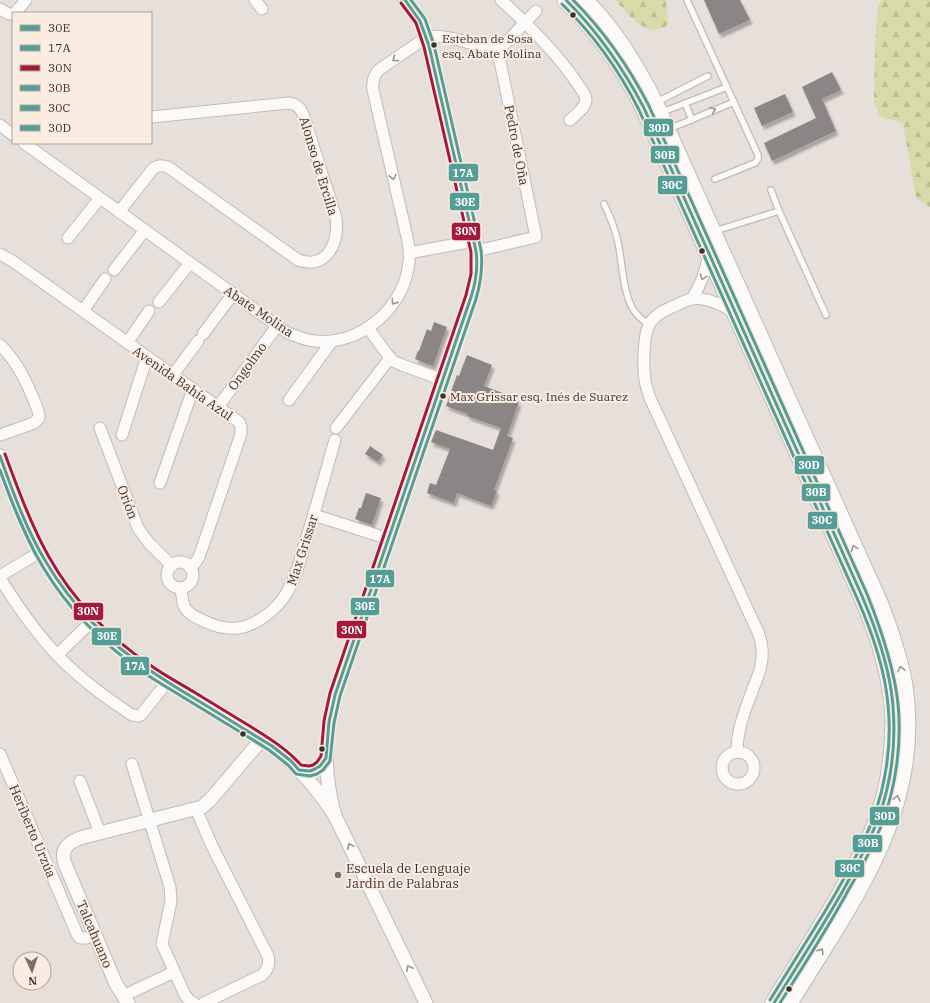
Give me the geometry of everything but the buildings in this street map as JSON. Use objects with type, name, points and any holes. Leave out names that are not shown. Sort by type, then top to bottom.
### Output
[{"type":"main road","points":[[566,0],[603,41],[615,57],[636,91],[869,612],[886,664],[892,701],[894,739],[890,773],[883,803],[871,836],[854,869],[825,921],[774,1003]]},
{"type":"main road","points":[[584,0],[609,27],[620,43],[638,72],[657,108],[880,605],[895,645],[902,672],[906,722],[905,755],[900,789],[891,819],[858,890],[788,1003]]},
{"type":"street","points":[[15,12],[26,0]]},
{"type":"street","points":[[335,816],[328,787],[326,758],[329,722],[335,695],[474,289],[477,273],[475,246],[430,46],[420,21],[405,0]]},
{"type":"street","points":[[500,0],[525,22],[547,45],[572,76],[585,96],[585,104],[570,120]]},
{"type":"street","points":[[0,8],[9,14],[12,13]]},
{"type":"street","points":[[427,37],[439,36],[488,48],[496,53],[536,11]]},
{"type":"street","name":"Abate Molina","points":[[27,144],[277,326],[306,340],[318,342],[332,341],[350,336],[368,328],[381,317],[398,295],[407,274],[409,253],[407,237],[372,85],[375,76],[380,69],[427,37]]},
{"type":"street","name":"Pedro de Oña","points":[[475,246],[536,237],[500,61],[496,53]]},
{"type":"street","name":"Alonso de Ercilla","points":[[119,212],[152,170],[156,166],[162,166],[168,168],[298,260],[309,262],[320,260],[331,250],[336,239],[336,218],[302,110],[296,105],[289,103],[152,117]]},
{"type":"street","points":[[0,126],[12,134]]},
{"type":"street","points":[[68,238],[100,198]]},
{"type":"street","points":[[114,270],[145,230]]},
{"type":"street","points":[[409,253],[475,246]]},
{"type":"street","name":"Avenida Bahía Azul","points":[[0,254],[14,262],[239,422],[241,430],[198,557],[195,564],[190,568],[193,573],[191,582],[181,588]]},
{"type":"street","points":[[692,299],[704,274],[709,254]]},
{"type":"street","points":[[159,302],[190,263]]},
{"type":"street","points":[[83,311],[105,279]]},
{"type":"street","points":[[173,375],[233,294]]},
{"type":"street","points":[[735,312],[715,302],[692,299],[662,312],[652,319],[649,324],[645,335],[644,356],[645,378],[648,392],[758,632],[761,642],[762,664],[740,728],[737,752]]},
{"type":"street","points":[[127,342],[149,311]]},
{"type":"street","name":"Ongolmo","points":[[218,407],[277,326]]},
{"type":"street","points":[[368,328],[393,361],[443,380]]},
{"type":"street","points":[[289,400],[332,341]]},
{"type":"street","points":[[0,344],[10,355],[23,376],[39,418],[34,423],[0,435]]},
{"type":"street","points":[[122,435],[147,357]]},
{"type":"street","points":[[336,428],[390,358]]},
{"type":"street","points":[[160,483],[193,389]]},
{"type":"street","name":"Orión","points":[[100,428],[138,528],[149,543],[172,566]]},
{"type":"street","name":"Max Grissar","points":[[181,588],[184,605],[189,612],[214,625],[224,628],[238,628],[250,625],[270,613],[286,595],[296,574],[335,440]]},
{"type":"street","points":[[0,456],[3,472],[40,552],[66,592],[91,622],[127,655],[147,669],[262,739],[282,753],[319,792],[335,816],[426,1003]]},
{"type":"street","points":[[314,515],[388,539]]},
{"type":"street","points":[[40,552],[0,577],[28,619],[57,655],[91,686],[135,716],[141,715],[167,682]]},
{"type":"street","points":[[181,588],[172,585],[168,580],[168,571],[172,566],[178,563],[185,564],[190,568]]},
{"type":"street","points":[[57,655],[91,622]]},
{"type":"street","points":[[80,781],[100,833],[202,807],[210,800],[262,739]]},
{"type":"street","name":"Heriberto Urzúa","points":[[0,754],[77,934],[80,938],[86,938],[95,934]]},
{"type":"street","points":[[299,770],[310,771],[315,769],[323,763],[326,758]]},
{"type":"street","points":[[132,764],[170,887],[171,901],[162,944],[185,995],[194,1003]]},
{"type":"street","points":[[196,809],[212,846],[269,960],[268,968],[262,975],[204,1003]]},
{"type":"street","name":"Talcahuano","points":[[100,833],[80,838],[70,843],[64,850],[63,855],[65,864],[116,984],[126,1001]]},
{"type":"street","points":[[65,908],[81,902]]},
{"type":"street","points":[[126,1001],[174,972]]},
{"type":"lane","points":[[688,0],[758,155],[758,159],[755,163],[715,179]]},
{"type":"lane","points":[[657,108],[708,76]]},
{"type":"lane","points":[[657,108],[685,103],[727,87]]},
{"type":"lane","points":[[667,130],[734,102]]},
{"type":"lane","points":[[685,103],[692,120]]},
{"type":"lane","points":[[772,190],[779,211],[826,315]]},
{"type":"lane","points":[[604,204],[615,232],[620,251],[630,304],[637,315],[649,324]]},
{"type":"lane","points":[[712,231],[779,211]]},
{"type":"green space","points":[[615,0],[666,0],[668,24],[660,29],[654,30],[647,28],[629,15]]},
{"type":"green space","points":[[885,0],[930,0],[930,207],[916,198],[903,123],[880,117],[874,101],[875,46],[878,4]]},
{"type":"transit line","name":"30E","points":[[0,456],[26,523],[46,562],[78,607],[104,634],[118,647],[154,673],[272,746],[291,761],[299,770],[310,771],[320,766],[326,758],[329,722],[335,695],[471,297],[476,274],[476,251],[429,46],[420,21],[405,0]]},
{"type":"transit line","name":"17A","points":[[0,470],[14,507],[36,556],[64,597],[100,638],[148,676],[269,750],[288,765],[296,774],[310,776],[323,770],[330,761],[334,723],[340,696],[476,299],[481,274],[481,250],[434,45],[425,19],[411,0]]},
{"type":"transit line","name":"30B","points":[[566,0],[589,25],[609,51],[644,108],[862,596],[878,636],[889,678],[894,720],[892,764],[878,819],[867,845],[845,887],[774,1003]]},
{"type":"transit line","name":"30D","points":[[573,0],[595,24],[615,50],[633,77],[649,106],[867,594],[882,634],[896,690],[899,719],[897,764],[888,807],[883,821],[868,856],[841,904],[780,1003]]},
{"type":"transit line","name":"30N","points":[[5,454],[42,545],[69,588],[107,630],[121,643],[150,665],[269,738],[289,753],[301,765],[309,766],[317,762],[321,756],[324,721],[330,693],[466,295],[471,274],[471,252],[424,47],[416,23],[401,3]]},
{"type":"transit line","name":"30C","points":[[562,4],[585,28],[605,54],[623,81],[639,110],[857,598],[873,637],[884,677],[889,719],[889,734],[885,778],[878,806],[857,855],[844,879],[770,1000]]},
{"type":"place","name":"Esteban de Sosa esq. Abate Molina","points":[[434,45]]},
{"type":"place","name":"Max Grissar esq. Inés de Suarez","points":[[443,396]]},
{"type":"place","name":"Escuela de Lenguaje Jardin de Palabras","points":[[338,875]]}]
